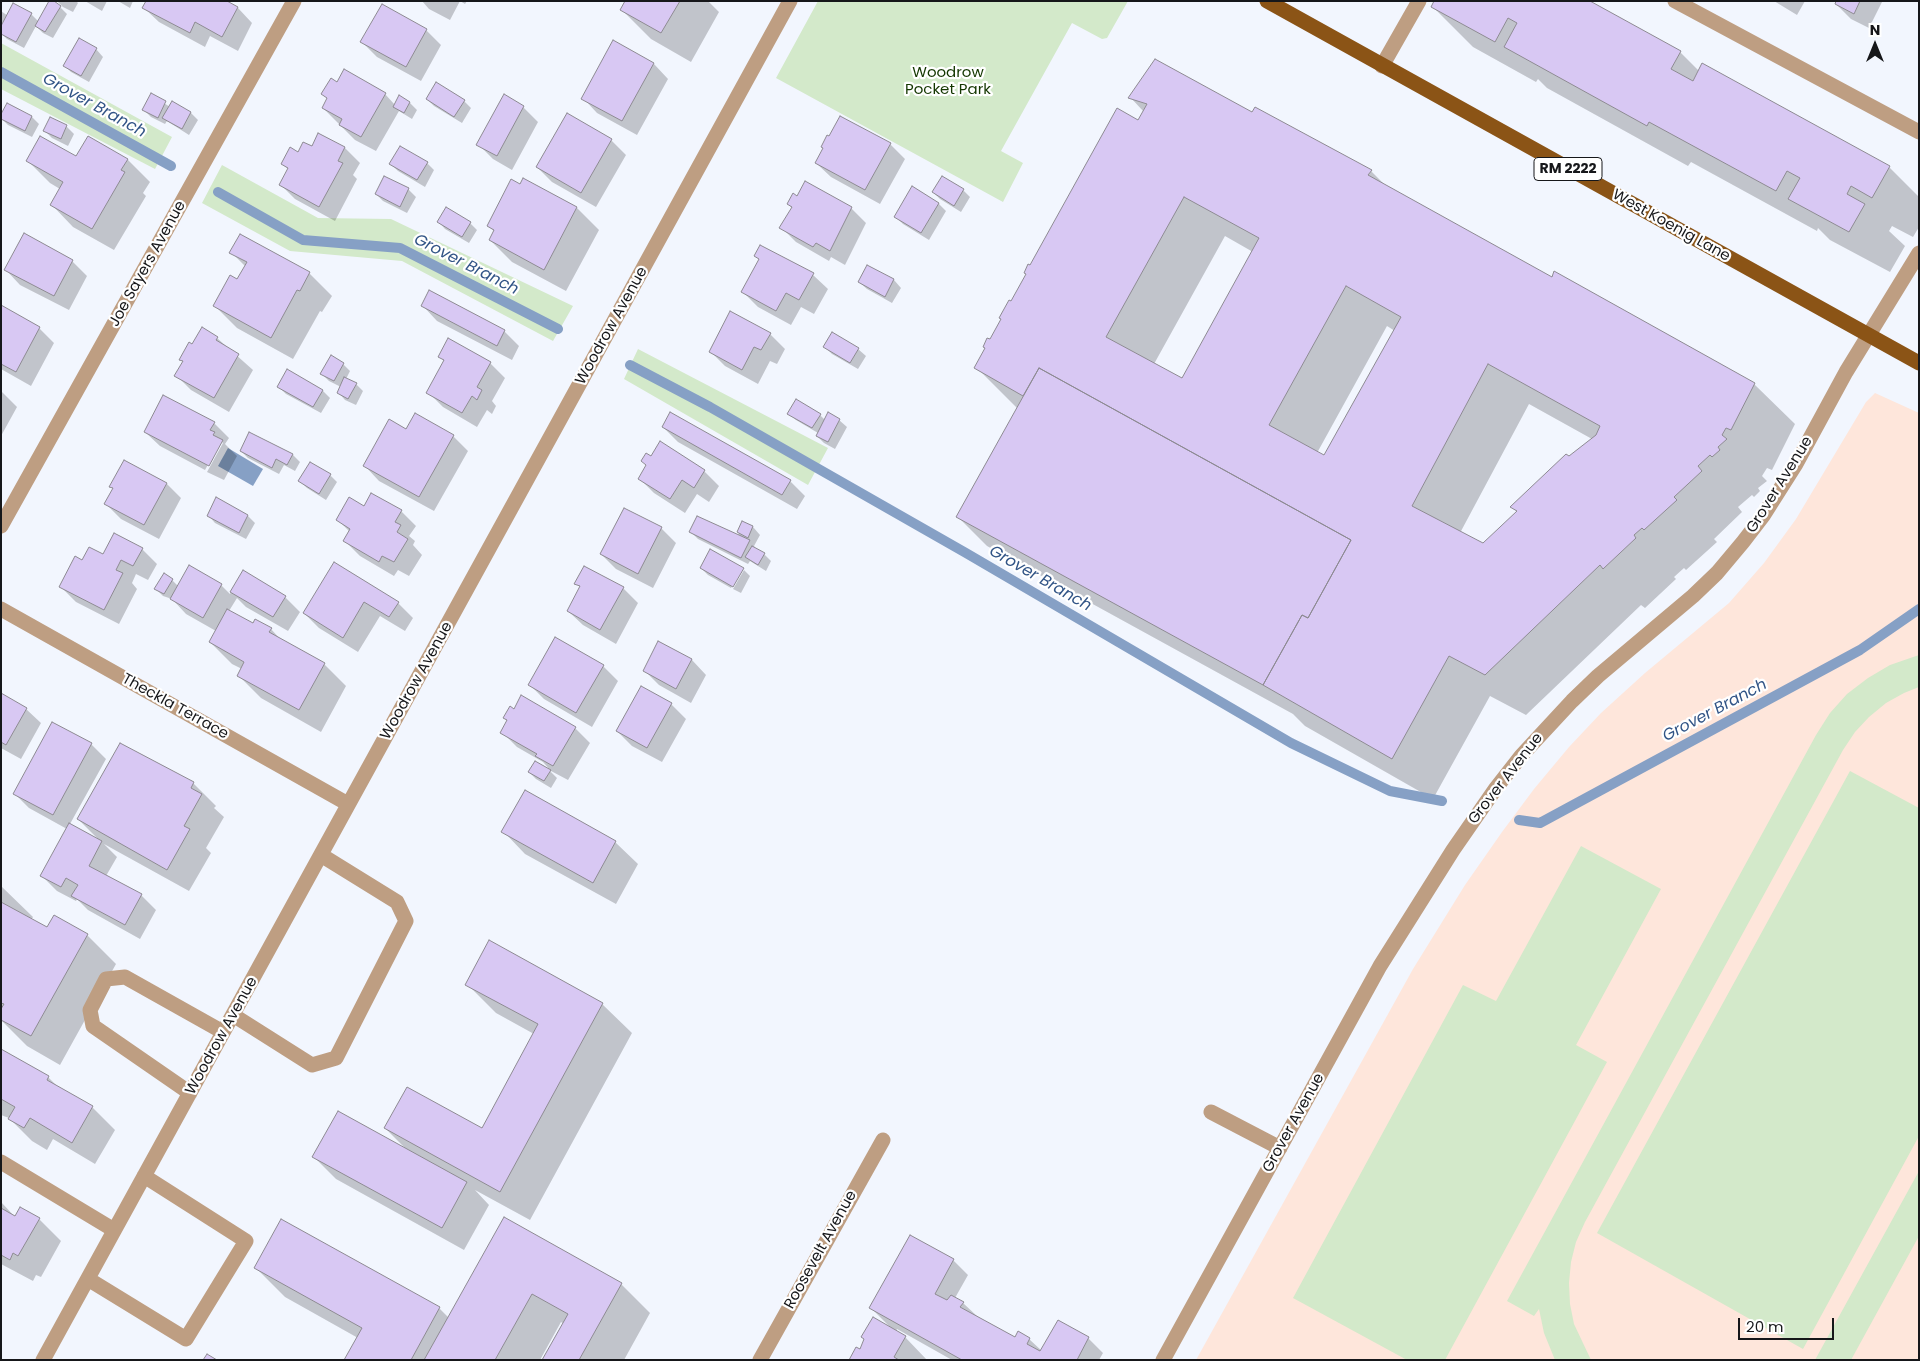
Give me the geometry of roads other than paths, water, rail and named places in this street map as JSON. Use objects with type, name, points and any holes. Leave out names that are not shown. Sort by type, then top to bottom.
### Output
[{"type":"main road","name":"West Koenig Lane","points":[[1267,1],[1919,363]]},
{"type":"street","name":"Joe Sayers Avenue","points":[[1,526],[294,1]]},
{"type":"street","name":"Woodrow Avenue","points":[[43,1360],[790,1]]},
{"type":"street","points":[[1382,66],[1419,1]]},
{"type":"street","points":[[1675,1],[1919,132]]},
{"type":"street","name":"Grover Avenue","points":[[1163,1360],[1385,959],[1444,863],[1496,788],[1572,701],[1693,596],[1717,573],[1743,542],[1763,516],[1796,464],[1846,372],[1919,253]]},
{"type":"street","name":"Theckla Terrace","points":[[1,609],[348,804]]},
{"type":"street","points":[[233,1015],[312,1065],[336,1058],[406,921],[397,902],[321,855]]},
{"type":"street","points":[[190,1093],[93,1026],[90,1010],[106,979],[125,977],[223,1032]]},
{"type":"street","points":[[1211,1112],[1280,1148]]},
{"type":"street","name":"Roosevelt Avenue","points":[[760,1360],[883,1140]]},
{"type":"street","points":[[1,1162],[114,1230]]},
{"type":"street","points":[[88,1278],[186,1339],[246,1241],[144,1176]]},
{"type":"water","points":[[228,448],[263,469],[253,486],[218,466]]},
{"type":"waterway","name":"Grover Branch","points":[[1,72],[171,166]]},
{"type":"waterway","name":"Grover Branch","points":[[218,192],[303,240],[400,248],[558,329]]},
{"type":"waterway","name":"Grover Branch","points":[[630,365],[710,407],[966,553],[1291,743],[1390,791],[1442,801]]},
{"type":"waterway","name":"Grover Branch","points":[[1519,820],[1540,823],[1860,650],[1919,609]]},
{"type":"park label","name":"Woodrow Pocket Park","points":[[948,82]]}]
